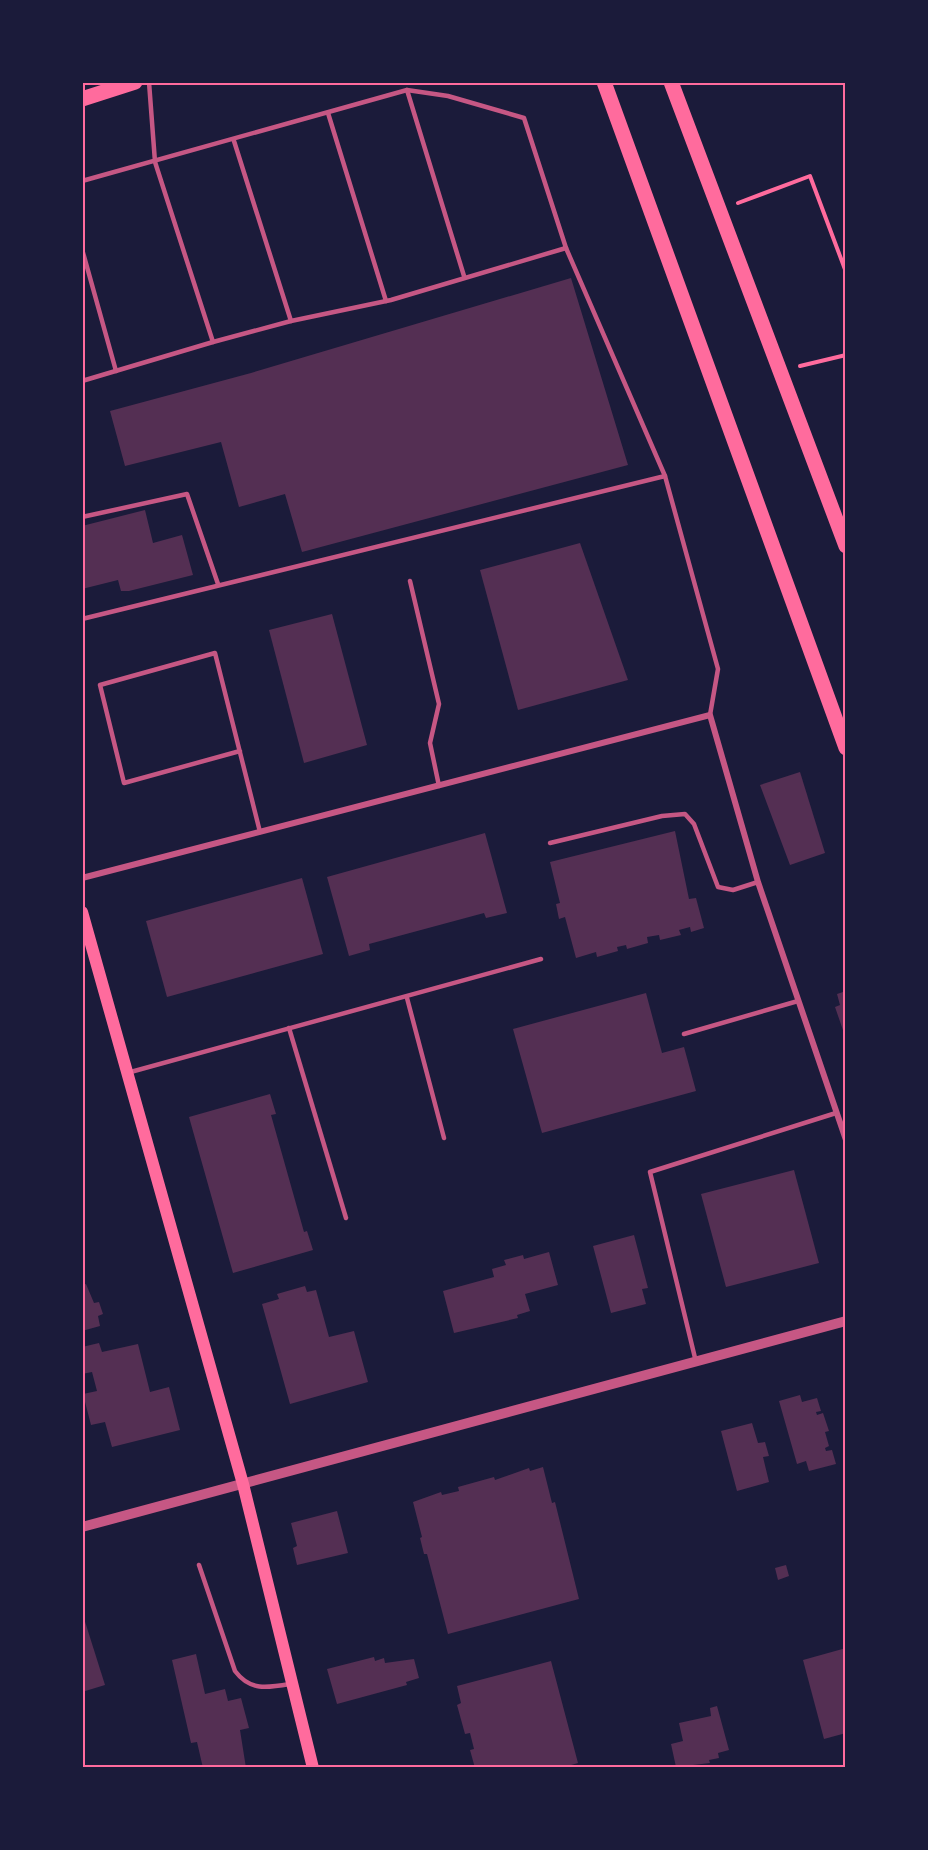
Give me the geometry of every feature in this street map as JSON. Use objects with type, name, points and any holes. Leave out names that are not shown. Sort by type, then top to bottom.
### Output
[{"type":"main road","points":[[82,99],[135,82]]},
{"type":"main road","points":[[604,82],[846,748]]},
{"type":"main road","points":[[671,82],[846,546]]},
{"type":"main road","points":[[82,912],[243,1484],[314,1767]]},
{"type":"street","points":[[82,878],[710,715],[758,882],[846,1140]]},
{"type":"street","points":[[82,1527],[846,1321]]},
{"type":"lane","points":[[149,82],[155,162],[213,342]]},
{"type":"lane","points":[[82,181],[234,141],[407,90],[448,96],[524,118],[566,248],[665,476],[718,669],[710,715]]},
{"type":"lane","points":[[407,90],[464,276]]},
{"type":"lane","points":[[328,112],[386,301]]},
{"type":"lane","points":[[234,141],[291,321]]},
{"type":"lane","points":[[82,381],[291,321],[386,301],[464,276],[566,248]]},
{"type":"lane","points":[[82,249],[116,371]]},
{"type":"lane","points":[[82,619],[665,476]]},
{"type":"lane","points":[[82,517],[187,494],[219,584]]},
{"type":"lane","points":[[410,581],[439,704],[430,743],[439,786]]},
{"type":"lane","points":[[240,751],[124,783],[100,685],[215,653],[240,751],[260,832]]},
{"type":"lane","points":[[550,843],[662,816],[685,814],[694,824],[718,887],[733,890],[758,882]]},
{"type":"lane","points":[[128,1073],[407,998],[541,959]]},
{"type":"lane","points":[[407,998],[444,1138]]},
{"type":"lane","points":[[684,1034],[798,1000]]},
{"type":"lane","points":[[289,1028],[346,1218]]},
{"type":"lane","points":[[696,1362],[650,1172],[836,1113]]},
{"type":"lane","points":[[199,1565],[235,1671],[242,1681],[261,1688],[293,1684]]},
{"type":"path","points":[[719,210],[810,176],[846,272]]},
{"type":"path","points":[[780,372],[819,360],[846,355]]},
{"type":"building","points":[[571,278],[628,465],[302,552],[285,494],[239,507],[221,442],[125,466],[110,411],[251,373]]},
{"type":"building","points":[[145,510],[153,543],[182,535],[193,575],[129,591],[121,591],[118,580],[82,589],[82,526]]},
{"type":"building","points":[[580,543],[628,680],[518,710],[480,570]]},
{"type":"building","points":[[332,614],[367,745],[304,763],[269,630]]},
{"type":"building","points":[[800,772],[825,853],[790,865],[760,785]]},
{"type":"building","points":[[675,831],[689,899],[696,898],[704,928],[691,932],[690,927],[679,930],[681,935],[660,940],[659,935],[647,937],[648,943],[627,949],[626,945],[617,947],[618,951],[597,957],[596,952],[576,958],[565,917],[559,919],[556,904],[560,903],[550,862]]},
{"type":"building","points":[[485,833],[507,913],[486,918],[484,913],[369,944],[370,950],[349,956],[327,877]]},
{"type":"building","points":[[302,878],[323,954],[167,997],[146,921]]},
{"type":"building","points":[[846,991],[845,1036],[835,1007],[840,1005],[837,994]]},
{"type":"building","points":[[646,993],[662,1053],[684,1047],[696,1091],[542,1133],[513,1029]]},
{"type":"building","points":[[270,1094],[276,1114],[271,1115],[304,1232],[307,1231],[313,1250],[233,1273],[189,1117]]},
{"type":"building","points":[[794,1170],[819,1263],[726,1287],[701,1194]]},
{"type":"building","points":[[634,1235],[648,1288],[642,1289],[646,1304],[611,1313],[593,1246]]},
{"type":"building","points":[[549,1252],[558,1285],[525,1294],[530,1311],[517,1315],[518,1318],[454,1333],[443,1291],[494,1277],[492,1269],[506,1265],[504,1260],[523,1255],[524,1259]]},
{"type":"building","points":[[86,1284],[94,1303],[99,1302],[103,1314],[98,1316],[100,1326],[82,1331],[82,1285]]},
{"type":"building","points":[[305,1286],[307,1292],[316,1290],[329,1337],[354,1331],[368,1382],[290,1404],[262,1304],[279,1299],[277,1294]]},
{"type":"building","points":[[99,1343],[102,1352],[138,1344],[150,1392],[169,1387],[180,1430],[112,1447],[105,1422],[91,1425],[83,1394],[97,1391],[92,1372],[82,1374],[82,1347]]},
{"type":"building","points":[[800,1395],[802,1402],[817,1398],[821,1411],[816,1412],[817,1415],[823,1413],[829,1431],[825,1432],[829,1446],[825,1448],[826,1451],[832,1450],[836,1464],[809,1471],[806,1461],[797,1464],[779,1401]]},
{"type":"building","points":[[752,1423],[758,1443],[765,1442],[769,1456],[763,1457],[769,1482],[737,1491],[721,1431]]},
{"type":"building","points":[[543,1467],[552,1503],[555,1502],[579,1599],[448,1634],[427,1554],[424,1554],[413,1502],[441,1492],[442,1495],[459,1491],[458,1487],[494,1477],[495,1480],[529,1468],[530,1471]]},
{"type":"building","points":[[337,1511],[348,1553],[297,1565],[293,1548],[297,1546],[291,1523]]},
{"type":"building","points":[[786,1565],[789,1576],[778,1580],[775,1568]]},
{"type":"building","points":[[82,1612],[105,1685],[82,1692]]},
{"type":"building","points":[[846,1648],[846,1733],[824,1739],[803,1660]]},
{"type":"building","points":[[196,1654],[205,1694],[225,1689],[228,1701],[241,1698],[249,1728],[240,1730],[246,1768],[203,1768],[197,1742],[191,1743],[172,1660]]},
{"type":"building","points":[[374,1657],[375,1661],[384,1658],[385,1663],[414,1659],[419,1678],[406,1682],[407,1685],[337,1704],[327,1669]]},
{"type":"building","points":[[551,1661],[578,1763],[561,1768],[475,1768],[470,1750],[474,1749],[470,1733],[465,1734],[457,1705],[461,1703],[457,1686]]},
{"type":"building","points":[[717,1706],[729,1750],[718,1753],[719,1758],[709,1760],[710,1763],[676,1767],[671,1744],[683,1741],[679,1723],[711,1716],[710,1708]]}]
